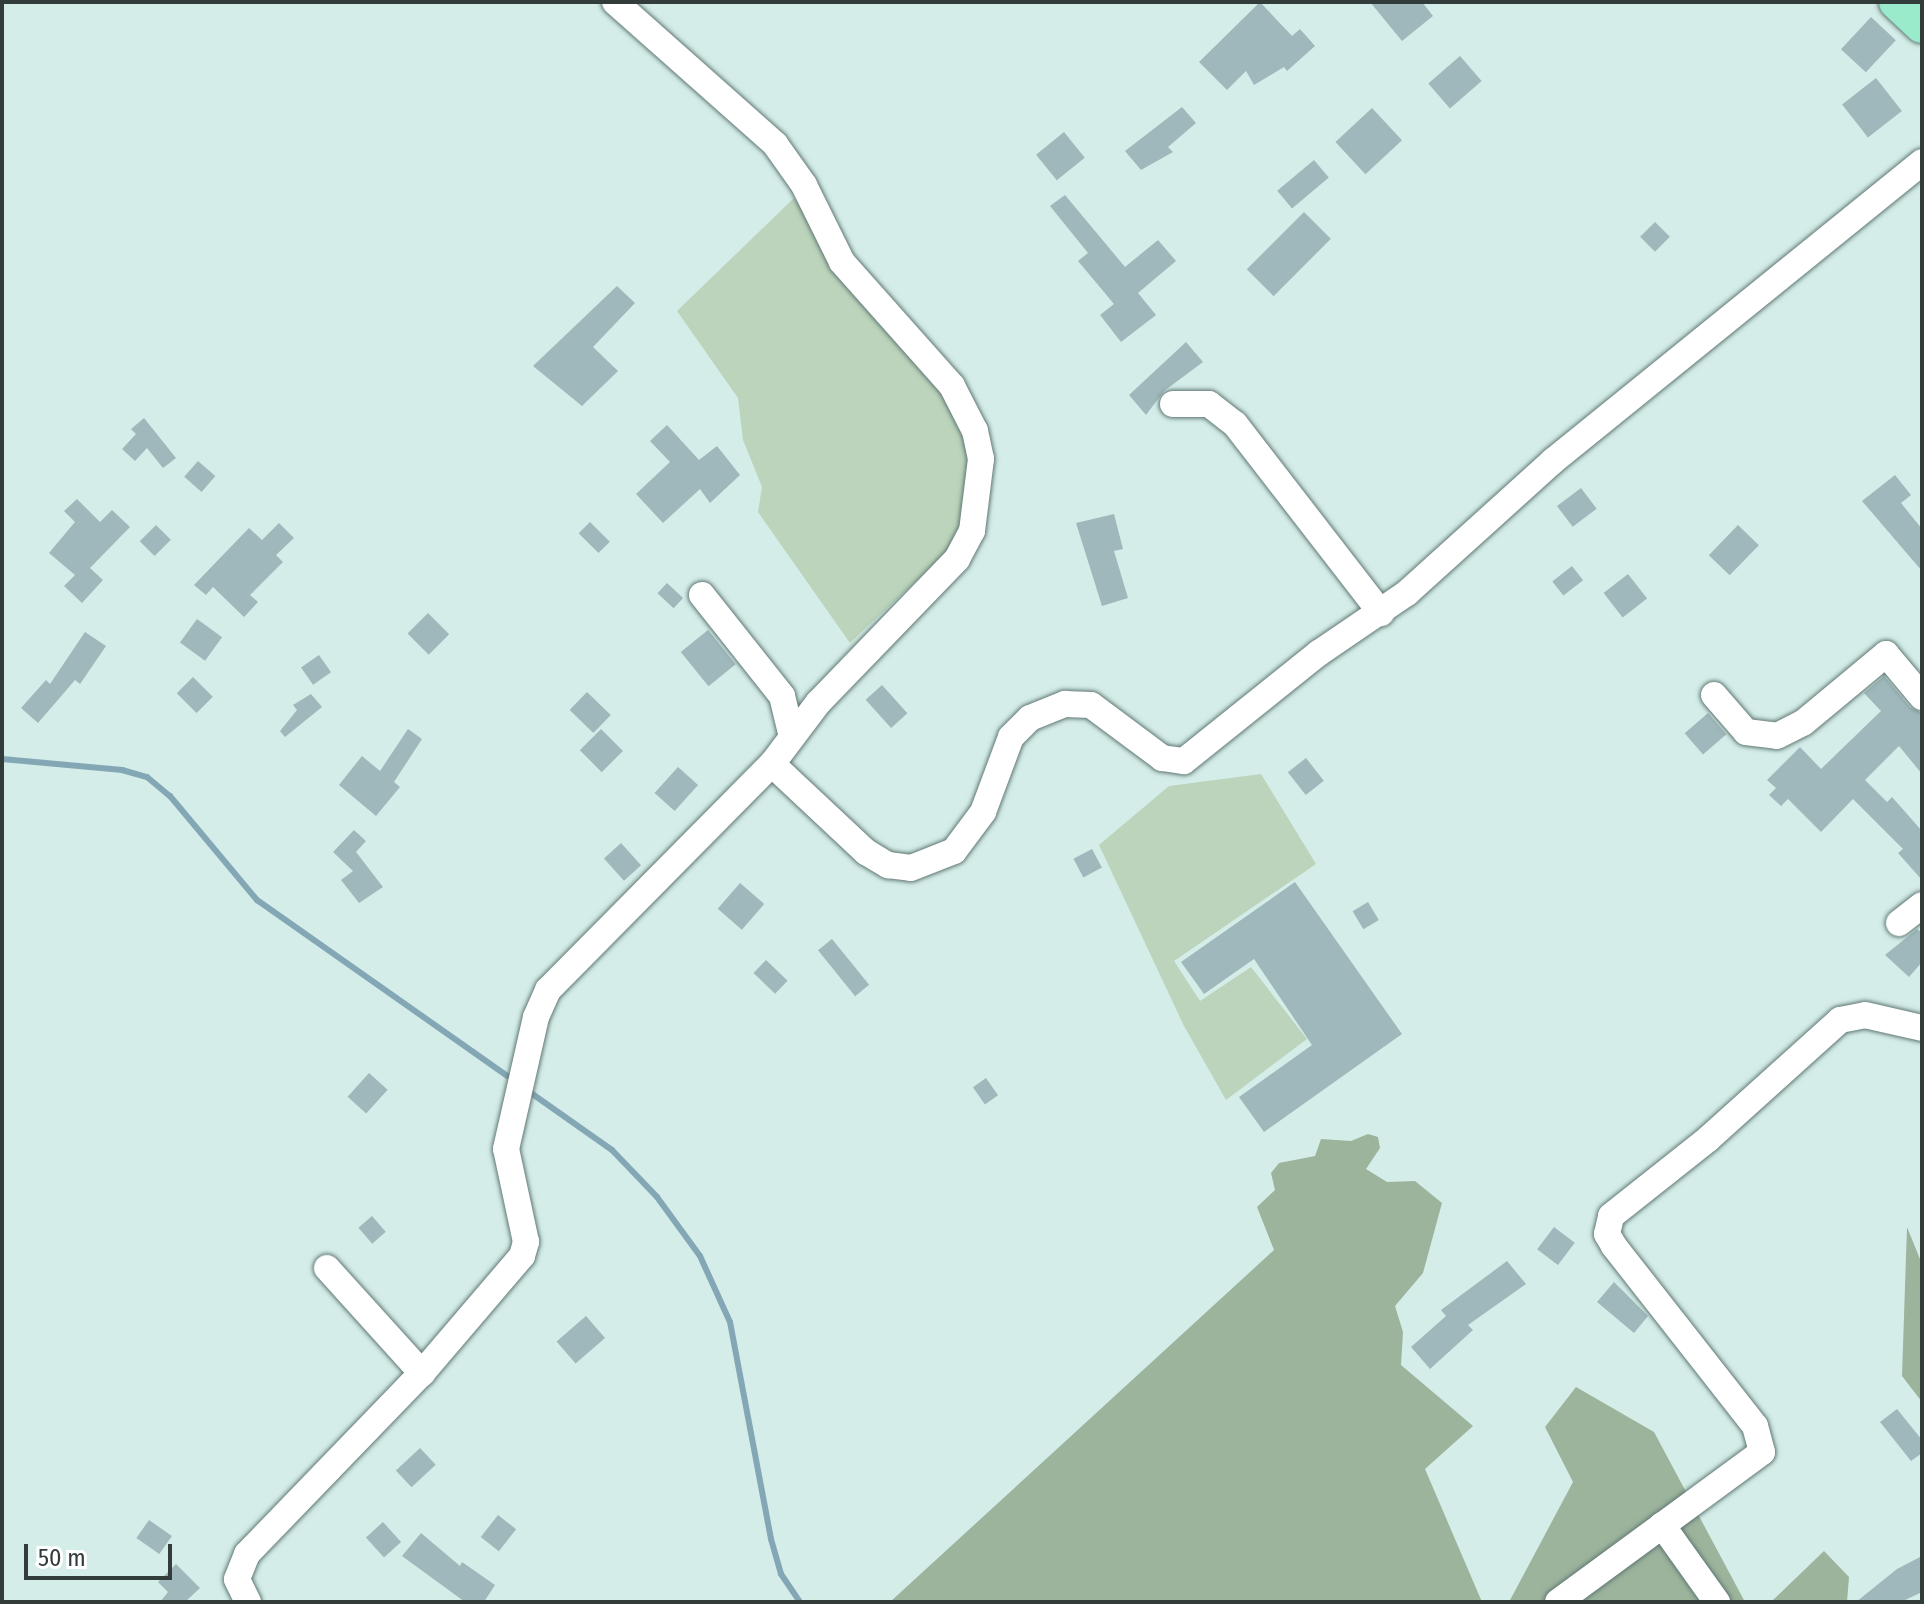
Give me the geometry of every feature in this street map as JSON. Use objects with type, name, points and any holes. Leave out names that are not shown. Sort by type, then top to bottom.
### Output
[{"type":"main road","points":[[1896,2],[1922,26]]},
{"type":"street","points":[[248,1602],[237,1579],[247,1554],[422,1373],[522,1256],[526,1242],[506,1149],[536,1017],[548,990],[572,960],[772,764],[792,737],[957,559],[972,531],[981,477],[975,431],[952,386],[842,262],[804,185],[775,144],[615,2]]},
{"type":"street","points":[[772,764],[866,852],[888,865],[930,864],[954,851],[983,812],[1011,737],[1030,718],[1065,704],[1091,705],[1162,758],[1178,763],[1319,653],[1381,613],[1667,366],[1922,162]]},
{"type":"street","points":[[1173,404],[1209,404],[1235,424],[1381,613]]},
{"type":"street","points":[[702,595],[782,696],[792,737]]},
{"type":"street","points":[[1714,695],[1746,732],[1777,736],[1803,723],[1886,654],[1922,697]]},
{"type":"street","points":[[1899,923],[1922,905]]},
{"type":"street","points":[[1558,1602],[1662,1525],[1755,1462],[1762,1452],[1762,1439],[1614,1246],[1607,1234],[1611,1216],[1708,1139],[1840,1020],[1865,1015],[1922,1028]]},
{"type":"street","points":[[327,1268],[422,1373]]},
{"type":"street","points":[[1662,1525],[1717,1602]]},
{"type":"green space","points":[[794,198],[942,376],[970,454],[970,497],[956,543],[850,643],[758,512],[762,487],[743,440],[738,398],[677,311]]},
{"type":"green space","points":[[1261,774],[1316,864],[1174,961],[1200,1001],[1251,967],[1307,1039],[1226,1100],[1184,1026],[1099,845],[1169,786]]},
{"type":"green space","points":[[1368,1134],[1378,1137],[1380,1148],[1366,1169],[1387,1182],[1415,1181],[1442,1203],[1423,1273],[1395,1306],[1403,1332],[1401,1365],[1473,1426],[1425,1469],[1482,1602],[890,1602],[1274,1250],[1257,1207],[1275,1190],[1271,1173],[1279,1163],[1315,1156],[1321,1139],[1351,1141]]},
{"type":"green space","points":[[1907,1227],[1922,1264],[1922,1402],[1902,1376]]},
{"type":"green space","points":[[1576,1387],[1654,1432],[1745,1602],[1509,1602],[1573,1482],[1545,1427]]},
{"type":"green space","points":[[1824,1551],[1849,1577],[1847,1602],[1771,1602]]},
{"type":"building","points":[[1260,2],[1292,36],[1300,29],[1315,46],[1287,71],[1284,67],[1254,85],[1246,71],[1227,90],[1199,62]]},
{"type":"building","points":[[1370,2],[1422,2],[1433,16],[1402,41]]},
{"type":"building","points":[[1871,17],[1896,40],[1866,72],[1841,49]]},
{"type":"building","points":[[1460,56],[1482,81],[1450,108],[1428,84]]},
{"type":"building","points":[[1876,78],[1902,111],[1868,138],[1842,104]]},
{"type":"building","points":[[1182,107],[1196,123],[1168,147],[1173,152],[1141,170],[1125,151]]},
{"type":"building","points":[[1372,108],[1402,140],[1365,174],[1335,142]]},
{"type":"building","points":[[1064,132],[1085,158],[1057,180],[1036,155]]},
{"type":"building","points":[[1314,160],[1329,178],[1292,208],[1277,191]]},
{"type":"building","points":[[1065,195],[1125,267],[1158,240],[1176,261],[1138,293],[1156,315],[1121,342],[1100,315],[1114,304],[1078,261],[1088,253],[1050,206]]},
{"type":"building","points":[[1304,212],[1331,239],[1274,296],[1247,269]]},
{"type":"building","points":[[1655,222],[1670,237],[1655,252],[1640,237]]},
{"type":"building","points":[[617,286],[635,303],[593,347],[618,371],[582,406],[533,366]]},
{"type":"building","points":[[1186,342],[1203,362],[1164,391],[1146,415],[1129,395]]},
{"type":"building","points":[[144,418],[176,458],[163,468],[147,448],[135,461],[122,449],[136,434],[131,429]]},
{"type":"building","points":[[667,425],[699,460],[717,446],[740,475],[710,503],[700,489],[663,523],[636,494],[670,462],[650,441]]},
{"type":"building","points":[[198,461],[215,476],[202,492],[184,477]]},
{"type":"building","points":[[1895,475],[1911,495],[1901,503],[1922,529],[1922,571],[1862,501]]},
{"type":"building","points":[[1581,488],[1597,509],[1573,527],[1557,506]]},
{"type":"building","points":[[77,499],[100,522],[112,510],[130,527],[90,568],[103,580],[82,603],[64,586],[75,575],[49,553],[75,522],[64,511]]},
{"type":"building","points":[[1114,514],[1123,549],[1114,551],[1128,598],[1102,606],[1076,523]]},
{"type":"building","points":[[590,522],[610,542],[598,553],[579,533]]},
{"type":"building","points":[[279,523],[294,538],[276,555],[283,562],[250,595],[258,602],[244,617],[213,587],[206,595],[194,585],[249,528],[262,540]]},
{"type":"building","points":[[156,525],[171,540],[155,556],[140,541]]},
{"type":"building","points":[[1738,525],[1759,545],[1730,575],[1709,555]]},
{"type":"building","points":[[1572,566],[1583,580],[1563,596],[1552,581]]},
{"type":"building","points":[[1628,574],[1647,598],[1623,618],[1604,593]]},
{"type":"building","points":[[667,583],[683,598],[674,608],[657,593]]},
{"type":"building","points":[[428,613],[449,634],[429,655],[407,634]]},
{"type":"building","points":[[197,619],[222,637],[205,661],[180,642]]},
{"type":"building","points":[[708,630],[736,664],[708,686],[681,652]]},
{"type":"building","points":[[85,632],[106,646],[80,684],[75,680],[38,723],[21,708],[46,680],[50,684]]},
{"type":"building","points":[[319,655],[331,672],[313,685],[301,668]]},
{"type":"building","points":[[1884,676],[1910,707],[1922,713],[1922,774],[1899,746],[1865,780],[1887,802],[1892,797],[1922,831],[1922,880],[1898,853],[1903,849],[1853,799],[1821,832],[1788,799],[1781,806],[1769,795],[1776,788],[1767,780],[1800,747],[1821,769],[1881,711],[1864,693]]},
{"type":"building","points":[[193,677],[213,697],[197,713],[177,693]]},
{"type":"building","points":[[882,685],[907,713],[891,728],[866,700]]},
{"type":"building","points":[[587,692],[611,715],[593,733],[570,710]]},
{"type":"building","points":[[311,694],[322,707],[285,737],[280,731],[297,710],[293,705]]},
{"type":"building","points":[[1708,713],[1726,734],[1703,754],[1685,733]]},
{"type":"building","points":[[408,729],[422,739],[394,782],[400,787],[376,816],[339,785],[362,756],[380,771]]},
{"type":"building","points":[[601,729],[623,751],[602,772],[580,750]]},
{"type":"building","points":[[1306,758],[1324,781],[1306,795],[1288,772]]},
{"type":"building","points":[[678,767],[698,785],[675,811],[655,793]]},
{"type":"building","points":[[354,830],[366,841],[356,852],[383,887],[359,903],[341,880],[353,871],[333,852]]},
{"type":"building","points":[[621,843],[641,865],[624,881],[604,858]]},
{"type":"building","points":[[1092,849],[1102,868],[1083,877],[1073,859]]},
{"type":"building","points":[[1295,882],[1402,1034],[1264,1132],[1239,1097],[1312,1045],[1254,959],[1204,994],[1181,962]]},
{"type":"building","points":[[740,883],[764,904],[742,930],[718,909]]},
{"type":"building","points":[[1368,902],[1379,920],[1363,929],[1353,911]]},
{"type":"building","points":[[1917,929],[1922,933],[1922,962],[1909,977],[1885,955]]},
{"type":"building","points":[[832,939],[869,985],[855,996],[818,950]]},
{"type":"building","points":[[766,960],[788,981],[775,994],[753,973]]},
{"type":"building","points":[[369,1073],[388,1090],[366,1114],[348,1097]]},
{"type":"building","points":[[986,1078],[998,1095],[985,1104],[973,1087]]},
{"type":"building","points":[[372,1216],[386,1232],[372,1244],[358,1228]]},
{"type":"building","points":[[1554,1227],[1575,1243],[1558,1265],[1537,1249]]},
{"type":"building","points":[[1507,1261],[1526,1284],[1468,1325],[1473,1330],[1430,1369],[1411,1347],[1446,1316],[1441,1310]]},
{"type":"building","points":[[1614,1282],[1648,1316],[1634,1333],[1597,1302]]},
{"type":"building","points":[[586,1316],[605,1338],[576,1363],[557,1342]]},
{"type":"building","points":[[1897,1409],[1922,1440],[1922,1453],[1911,1461],[1880,1422]]},
{"type":"building","points":[[420,1448],[436,1465],[412,1487],[396,1471]]},
{"type":"building","points":[[498,1515],[516,1529],[499,1551],[481,1537]]},
{"type":"building","points":[[149,1520],[172,1536],[159,1554],[136,1538]]},
{"type":"building","points":[[383,1522],[401,1542],[384,1557],[366,1537]]},
{"type":"building","points":[[421,1533],[460,1566],[462,1562],[495,1585],[484,1602],[465,1602],[402,1556]]},
{"type":"building","points":[[1922,1556],[1922,1592],[1901,1602],[1856,1602],[1897,1569]]},
{"type":"building","points":[[176,1564],[200,1588],[185,1602],[160,1602],[168,1592],[158,1582]]},
{"type":"waterway","points":[[2,759],[122,770],[147,777],[170,796],[257,900],[507,1076]]},
{"type":"waterway","points":[[531,1093],[612,1150],[657,1197],[700,1256],[730,1322],[771,1539],[781,1574],[800,1602]]}]
